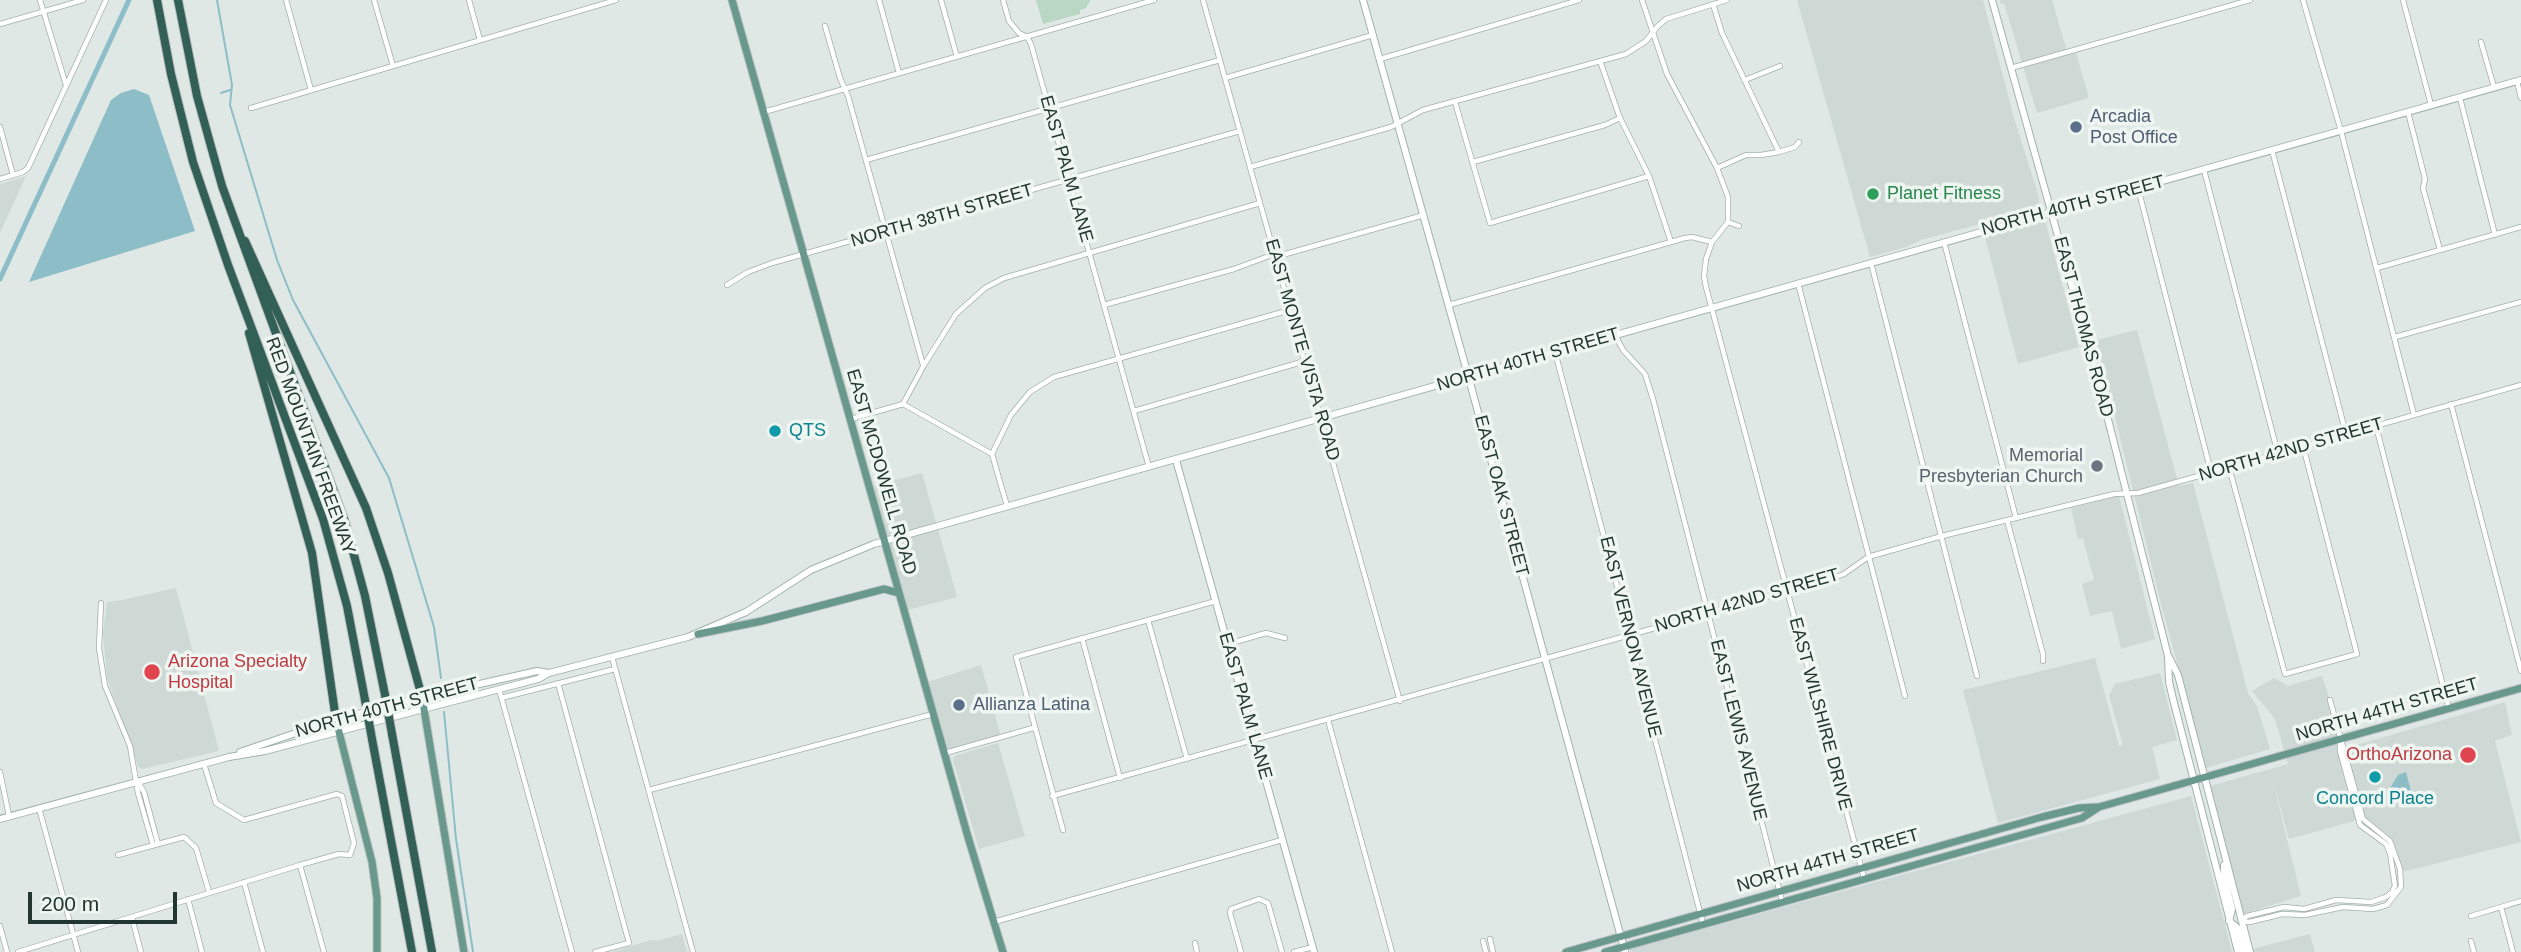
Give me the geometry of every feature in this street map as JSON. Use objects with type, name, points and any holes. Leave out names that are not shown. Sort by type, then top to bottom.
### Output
[{"type":"highway","name":"RED MOUNTAIN FREEWAY","points":[[178,0],[197,96],[228,204],[340,504],[365,596],[434,952]]},
{"type":"highway","name":"RED MOUNTAIN FREEWAY","points":[[157,1],[188,145],[209,214],[323,519],[342,589],[411,952]]},
{"type":"highway","points":[[228,204],[363,500],[388,573],[422,697]]},
{"type":"highway","points":[[241,300],[255,360],[312,553],[336,720]]},
{"type":"main road","name":"EAST MCDOWELL ROAD","points":[[732,0],[944,754],[1003,952]]},
{"type":"main road","name":"EAST OAK STREET","points":[[1363,0],[1469,376],[1624,950]]},
{"type":"main road","name":"EAST THOMAS ROAD","points":[[1992,0],[2127,493],[2168,656],[2169,682],[2238,952]]},
{"type":"main road","name":"NORTH 40TH STREET","points":[[0,819],[204,763],[265,751],[538,679],[549,673],[698,634],[746,612],[811,570],[842,555],[884,541],[2519,80]]},
{"type":"main road","name":"EAST PALM LANE","points":[[1176,460],[1313,949]]},
{"type":"main road","points":[[698,634],[762,621],[884,589],[899,593]]},
{"type":"main road","name":"EAST THOMAS ROAD","points":[[2168,656],[2178,675],[2250,952]]},
{"type":"main road","name":"NORTH 40TH STREET","points":[[229,757],[264,742],[422,697],[537,671],[549,673]]},
{"type":"main road","name":"NORTH 44TH STREET","points":[[1566,952],[1909,854],[2079,808],[2099,807],[2521,688]]},
{"type":"main road","points":[[422,697],[464,952]]},
{"type":"main road","points":[[336,720],[374,869],[378,908],[377,952]]},
{"type":"main road","name":"NORTH 44TH STREET","points":[[1605,952],[1624,950],[1782,901],[2082,818],[2099,807]]},
{"type":"main road","points":[[2225,856],[2224,875],[2232,909],[2229,920],[2238,928],[2244,952]]},
{"type":"street","points":[[40,0],[66,85]]},
{"type":"street","points":[[0,24],[83,0]]},
{"type":"street","points":[[0,179],[26,171],[106,0]]},
{"type":"street","points":[[286,0],[311,90]]},
{"type":"street","points":[[374,0],[393,66]]},
{"type":"street","points":[[469,0],[480,40]]},
{"type":"street","points":[[251,108],[616,0]]},
{"type":"street","points":[[878,0],[899,73]]},
{"type":"street","points":[[941,0],[957,57]]},
{"type":"street","name":"EAST PALM LANE","points":[[1003,0],[1009,21],[1019,33],[1027,37],[1150,468]]},
{"type":"street","points":[[764,112],[1154,0]]},
{"type":"street","name":"EAST MONTE VISTA ROAD","points":[[1203,0],[1400,701]]},
{"type":"street","points":[[1449,305],[1671,242],[1692,237],[1712,242],[1728,222],[1728,197],[1717,168],[1667,74],[1642,0]]},
{"type":"street","points":[[1250,167],[1398,124],[1423,110],[1633,51],[1646,41],[1660,24],[1675,15],[1727,0]]},
{"type":"street","points":[[2011,68],[2250,0]]},
{"type":"street","points":[[2303,0],[2341,131],[2414,415]]},
{"type":"street","points":[[2403,0],[2431,105]]},
{"type":"street","points":[[1380,59],[1578,1]]},
{"type":"street","points":[[1713,4],[1722,33],[1779,152]]},
{"type":"street","points":[[825,26],[924,365]]},
{"type":"street","points":[[1225,78],[1373,35]]},
{"type":"street","points":[[2482,42],[2494,87]]},
{"type":"street","points":[[866,160],[1220,60]]},
{"type":"street","points":[[1600,61],[1620,118],[1649,176],[1671,242]]},
{"type":"street","points":[[1745,80],[1780,66]]},
{"type":"street","points":[[2519,80],[2521,98]]},
{"type":"street","points":[[2460,97],[2495,235]]},
{"type":"street","points":[[1455,102],[1490,223],[1649,176]]},
{"type":"street","points":[[2408,111],[2425,179],[2423,188],[2440,250]]},
{"type":"street","points":[[1473,162],[1605,125],[1620,118]]},
{"type":"street","points":[[0,127],[13,175]]},
{"type":"street","name":"NORTH 38TH STREET","points":[[727,285],[760,267],[1240,131]]},
{"type":"street","points":[[1717,168],[1746,155],[1779,152],[1799,142]]},
{"type":"street","points":[[2272,150],[2346,434]]},
{"type":"street","points":[[2204,170],[2278,454]]},
{"type":"street","points":[[2138,188],[2211,471]]},
{"type":"street","points":[[903,404],[956,314],[985,288],[1011,274],[1260,203]]},
{"type":"street","points":[[1104,305],[1424,215]]},
{"type":"street","points":[[1728,222],[1739,226]]},
{"type":"street","points":[[2377,268],[2521,227]]},
{"type":"street","points":[[1944,241],[2016,518]]},
{"type":"street","name":"EAST WILSHIRE DRIVE","points":[[1712,242],[1704,270],[1711,307],[1864,878]]},
{"type":"street","points":[[1870,262],[1977,676]]},
{"type":"street","points":[[1798,284],[1905,696]]},
{"type":"street","points":[[2395,337],[2521,302]]},
{"type":"street","points":[[1007,507],[992,454],[1011,415],[1030,392],[1042,383],[1069,372],[1290,310]]},
{"type":"street","name":"EAST LEWIS AVENUE","points":[[1615,335],[1623,350],[1644,373],[1709,613],[1782,901]]},
{"type":"street","name":"EAST VERNON AVENUE","points":[[1555,352],[1703,924]]},
{"type":"street","points":[[1134,411],[1305,361]]},
{"type":"street","name":"NORTH 42ND STREET","points":[[1052,796],[1786,592],[1844,574],[1868,557],[1942,536],[2114,494],[2138,493],[2521,385]]},
{"type":"street","points":[[850,419],[903,404],[992,454]]},
{"type":"street","points":[[2452,404],[2521,671]]},
{"type":"street","points":[[2375,426],[2449,709]]},
{"type":"street","points":[[2229,467],[2285,674],[2357,654],[2303,446]]},
{"type":"street","points":[[2007,520],[2043,661]]},
{"type":"street","points":[[1063,830],[1016,657],[1216,601]]},
{"type":"street","points":[[101,603],[99,648],[105,686],[130,747],[138,781],[144,792],[155,845]]},
{"type":"street","points":[[1148,620],[1187,760]]},
{"type":"street","points":[[1228,644],[1266,633],[1285,638]]},
{"type":"street","points":[[1082,638],[1120,778]]},
{"type":"street","points":[[612,657],[693,952]]},
{"type":"street","points":[[501,698],[615,669]]},
{"type":"street","points":[[558,683],[629,943],[595,952]]},
{"type":"street","points":[[499,689],[572,952]]},
{"type":"street","points":[[2241,921],[2247,916],[2284,907],[2304,909],[2336,900],[2371,902],[2386,897],[2395,886],[2386,844],[2360,825],[2357,817],[2330,700]]},
{"type":"street","points":[[649,790],[933,714]]},
{"type":"street","points":[[1328,720],[1392,952]]},
{"type":"street","points":[[944,754],[1034,728]]},
{"type":"street","points":[[18,952],[300,865],[339,854],[350,855],[355,843],[342,796],[337,794],[244,820],[216,803],[204,763]]},
{"type":"street","points":[[0,772],[9,816]]},
{"type":"street","points":[[39,808],[78,952]]},
{"type":"street","points":[[118,855],[184,837],[196,848],[209,892]]},
{"type":"street","points":[[994,922],[1283,840]]},
{"type":"street","points":[[1909,854],[1912,865]]},
{"type":"street","points":[[300,865],[324,952]]},
{"type":"street","points":[[244,882],[263,952]]},
{"type":"street","points":[[188,899],[202,952]]},
{"type":"street","points":[[1241,952],[1231,909],[1259,899],[1268,903],[1282,952]]},
{"type":"street","points":[[2471,916],[2521,901]]},
{"type":"street","points":[[2501,907],[2513,952]]},
{"type":"street","points":[[132,918],[141,952]]},
{"type":"street","points":[[0,926],[7,952]]},
{"type":"street","points":[[1490,939],[1493,952]]},
{"type":"street","points":[[1483,941],[1486,952]]},
{"type":"street","points":[[2471,941],[2474,952]]},
{"type":"street","points":[[1195,943],[1198,952]]},
{"type":"street","points":[[1297,951],[1313,949]]},
{"type":"shaded area","points":[[1797,0],[1983,0],[2014,118],[2039,197],[2039,208],[1921,240],[1870,257]]},
{"type":"shaded area","points":[[2000,0],[2052,0],[2068,55],[2076,53],[2089,98],[2037,113],[2004,3],[2001,4]]},
{"type":"shaded area","points":[[26,176],[0,233],[0,184]]},
{"type":"shaded area","points":[[2042,220],[2046,224],[2079,347],[2018,364],[1985,237]]},
{"type":"shaded area","points":[[2137,330],[2179,486],[2193,483],[2248,693],[2257,706],[2270,749],[2206,768],[2161,604],[2096,340]]},
{"type":"shaded area","points":[[922,473],[957,597],[904,611],[869,487]]},
{"type":"shaded area","points":[[2119,496],[2155,639],[2121,649],[2112,611],[2090,616],[2082,584],[2094,580],[2083,538],[2078,539],[2071,508]]},
{"type":"shaded area","name":"Arizona Specialty Hospital","points":[[176,588],[219,751],[142,769],[138,766],[107,678],[103,634],[107,602]]},
{"type":"shaded area","points":[[2095,658],[2119,746],[2123,745],[2109,695],[2115,684],[2160,673],[2177,740],[2152,747],[2160,779],[1998,823],[1963,690]]},
{"type":"shaded area","points":[[981,665],[1001,737],[944,754],[924,683]]},
{"type":"shaded area","points":[[2322,676],[2346,748],[2505,702],[2512,735],[2495,741],[2521,842],[2402,872],[2393,841],[2365,818],[2289,839],[2272,778],[2301,896],[2243,914],[2210,786],[2288,764],[2275,719],[2252,691],[2274,678],[2288,686]]},
{"type":"shaded area","points":[[998,743],[1025,836],[979,849],[953,760],[954,756]]},
{"type":"shaded area","points":[[2191,796],[2232,952],[1631,952],[1630,949]]},
{"type":"shaded area","points":[[682,934],[687,952],[612,952],[651,940]]},
{"type":"shaded area","points":[[2310,934],[2315,952],[2253,952],[2252,949]]},
{"type":"green space","points":[[1036,0],[1090,1],[1086,8],[1080,10],[1080,14],[1043,24]]},
{"type":"water","points":[[134,89],[149,95],[195,231],[29,282],[111,100]]},
{"type":"water","points":[[2406,772],[2413,799],[2400,800],[2389,790],[2398,775]]},
{"type":"waterway","points":[[0,279],[129,0]]},
{"type":"waterway","points":[[217,0],[232,85],[230,105],[277,260],[293,300],[389,478],[434,627],[441,678]]},
{"type":"waterway","points":[[221,93],[230,90]]},
{"type":"waterway","points":[[444,712],[456,839],[473,952]]},
{"type":"place","name":"Arcadia Post Office","points":[[2076,127]]},
{"type":"place","name":"Planet Fitness","points":[[1873,194]]},
{"type":"place","name":"QTS","points":[[775,431]]},
{"type":"place","name":"Memorial Presbyterian Church","points":[[2097,466]]},
{"type":"place","name":"Arizona Specialty Hospital","points":[[152,672]]},
{"type":"place","name":"Allianza Latina","points":[[959,705]]},
{"type":"place","name":"OrthoArizona","points":[[2468,755]]},
{"type":"place","name":"Concord Place","points":[[2375,777]]}]
